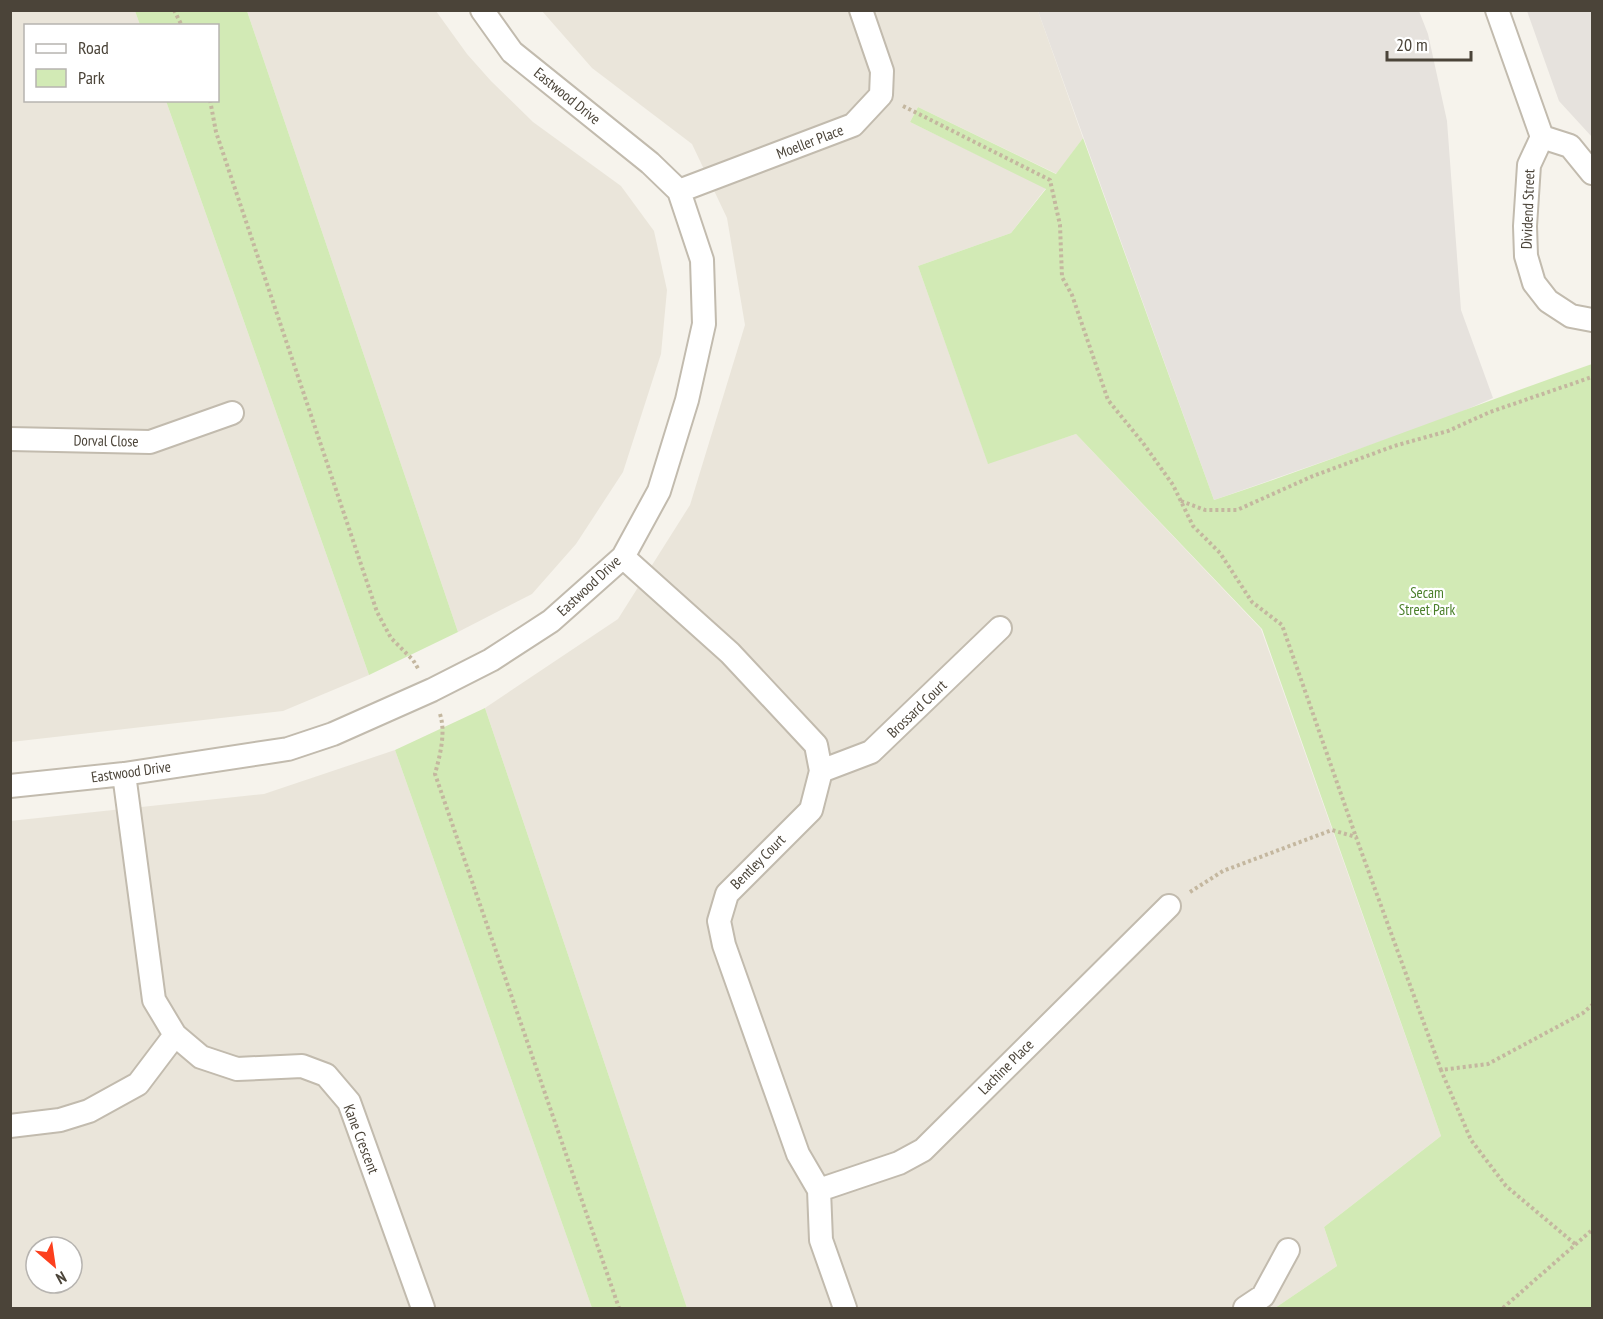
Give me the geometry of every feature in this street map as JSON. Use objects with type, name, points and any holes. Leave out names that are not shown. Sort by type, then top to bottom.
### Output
[{"type":"street","name":"Eastwood Drive","points":[[10,786],[124,774],[288,749],[333,734],[432,690],[491,660],[552,621],[623,557],[658,491],[687,400],[704,324],[702,260],[678,191],[650,162],[512,52],[483,10]]},
{"type":"street","points":[[861,10],[882,71],[881,95]]},
{"type":"street","points":[[1497,10],[1542,137],[1570,146],[1593,173]]},
{"type":"street","name":"Moeller Place","points":[[678,191],[854,125],[881,95]]},
{"type":"street","name":"Dividend Street","points":[[1542,137],[1529,165],[1525,226],[1526,256],[1534,283],[1548,301],[1571,316],[1593,320]]},
{"type":"street","name":"Dorval Close","points":[[10,439],[150,442],[232,413]]},
{"type":"street","name":"Bentley Court","points":[[623,557],[730,653],[816,745],[821,771],[811,810],[727,894],[719,921],[724,945],[798,1154],[819,1190],[821,1240],[845,1308]]},
{"type":"street","name":"Brossard Court","points":[[821,771],[871,752],[1000,628]]},
{"type":"street","name":"Kane Crescent","points":[[124,774],[154,1000],[175,1035],[201,1057],[237,1069],[302,1066],[326,1075],[349,1101],[423,1308]]},
{"type":"street","name":"Lachine Place","points":[[819,1190],[899,1163],[923,1150],[1169,906]]},
{"type":"street","points":[[10,1126],[60,1120],[89,1111],[109,1100],[138,1084],[175,1035]]},
{"type":"street","points":[[1245,1308],[1263,1296],[1288,1250]]},
{"type":"path","points":[[174,10],[181,24]]},
{"type":"path","points":[[881,95],[1050,180],[1060,225],[1062,277],[1072,296],[1108,400],[1173,484],[1193,526],[1220,553],[1252,602],[1282,625],[1441,1070],[1471,1140],[1506,1186],[1575,1244]]},
{"type":"path","points":[[1182,501],[1205,510],[1237,510],[1332,468],[1394,446],[1448,431],[1490,412],[1593,377]]},
{"type":"path","points":[[1169,906],[1223,871],[1332,830],[1356,837]]},
{"type":"path","points":[[1441,1070],[1488,1064],[1583,1013],[1593,1005]]},
{"type":"path","points":[[1503,1308],[1593,1230]]},
{"type":"shaded area","points":[[10,11],[135,11],[140,24],[24,24],[24,102],[166,102],[369,675],[283,711],[11,742]]},
{"type":"shaded area","points":[[247,11],[436,11],[467,54],[491,81],[533,122],[621,186],[654,231],[667,290],[661,354],[623,472],[576,544],[532,594],[458,632]]},
{"type":"shaded area","points":[[542,11],[1038,11],[1083,138],[1057,174],[918,107],[910,122],[1046,188],[1011,233],[918,266],[988,463],[1076,434],[1261,629],[1441,1136],[1324,1227],[1337,1266],[1275,1308],[687,1308],[485,708],[618,619],[690,505],[745,325],[727,218],[692,144],[592,68]]},
{"type":"shaded area","points":[[1038,11],[1419,11],[1428,34],[1447,121],[1461,310],[1493,398],[1445,419],[1214,500]]},
{"type":"shaded area","points":[[1527,11],[1592,11],[1592,137],[1559,101]]},
{"type":"shaded area","points":[[395,750],[592,1308],[11,1308],[10,821],[264,794]]},
{"type":"green space","points":[[135,11],[247,11],[458,632],[369,675],[166,102],[219,102],[219,24],[140,24]]},
{"type":"green space","name":"Secam Street Park","points":[[918,107],[1056,174],[1083,138],[1214,500],[1592,364],[1592,1308],[1275,1308],[1337,1266],[1324,1227],[1441,1136],[1262,629],[1076,434],[988,464],[918,266],[1011,233],[1046,189],[910,122]]},
{"type":"green space","points":[[485,708],[687,1308],[592,1308],[395,750]]}]
